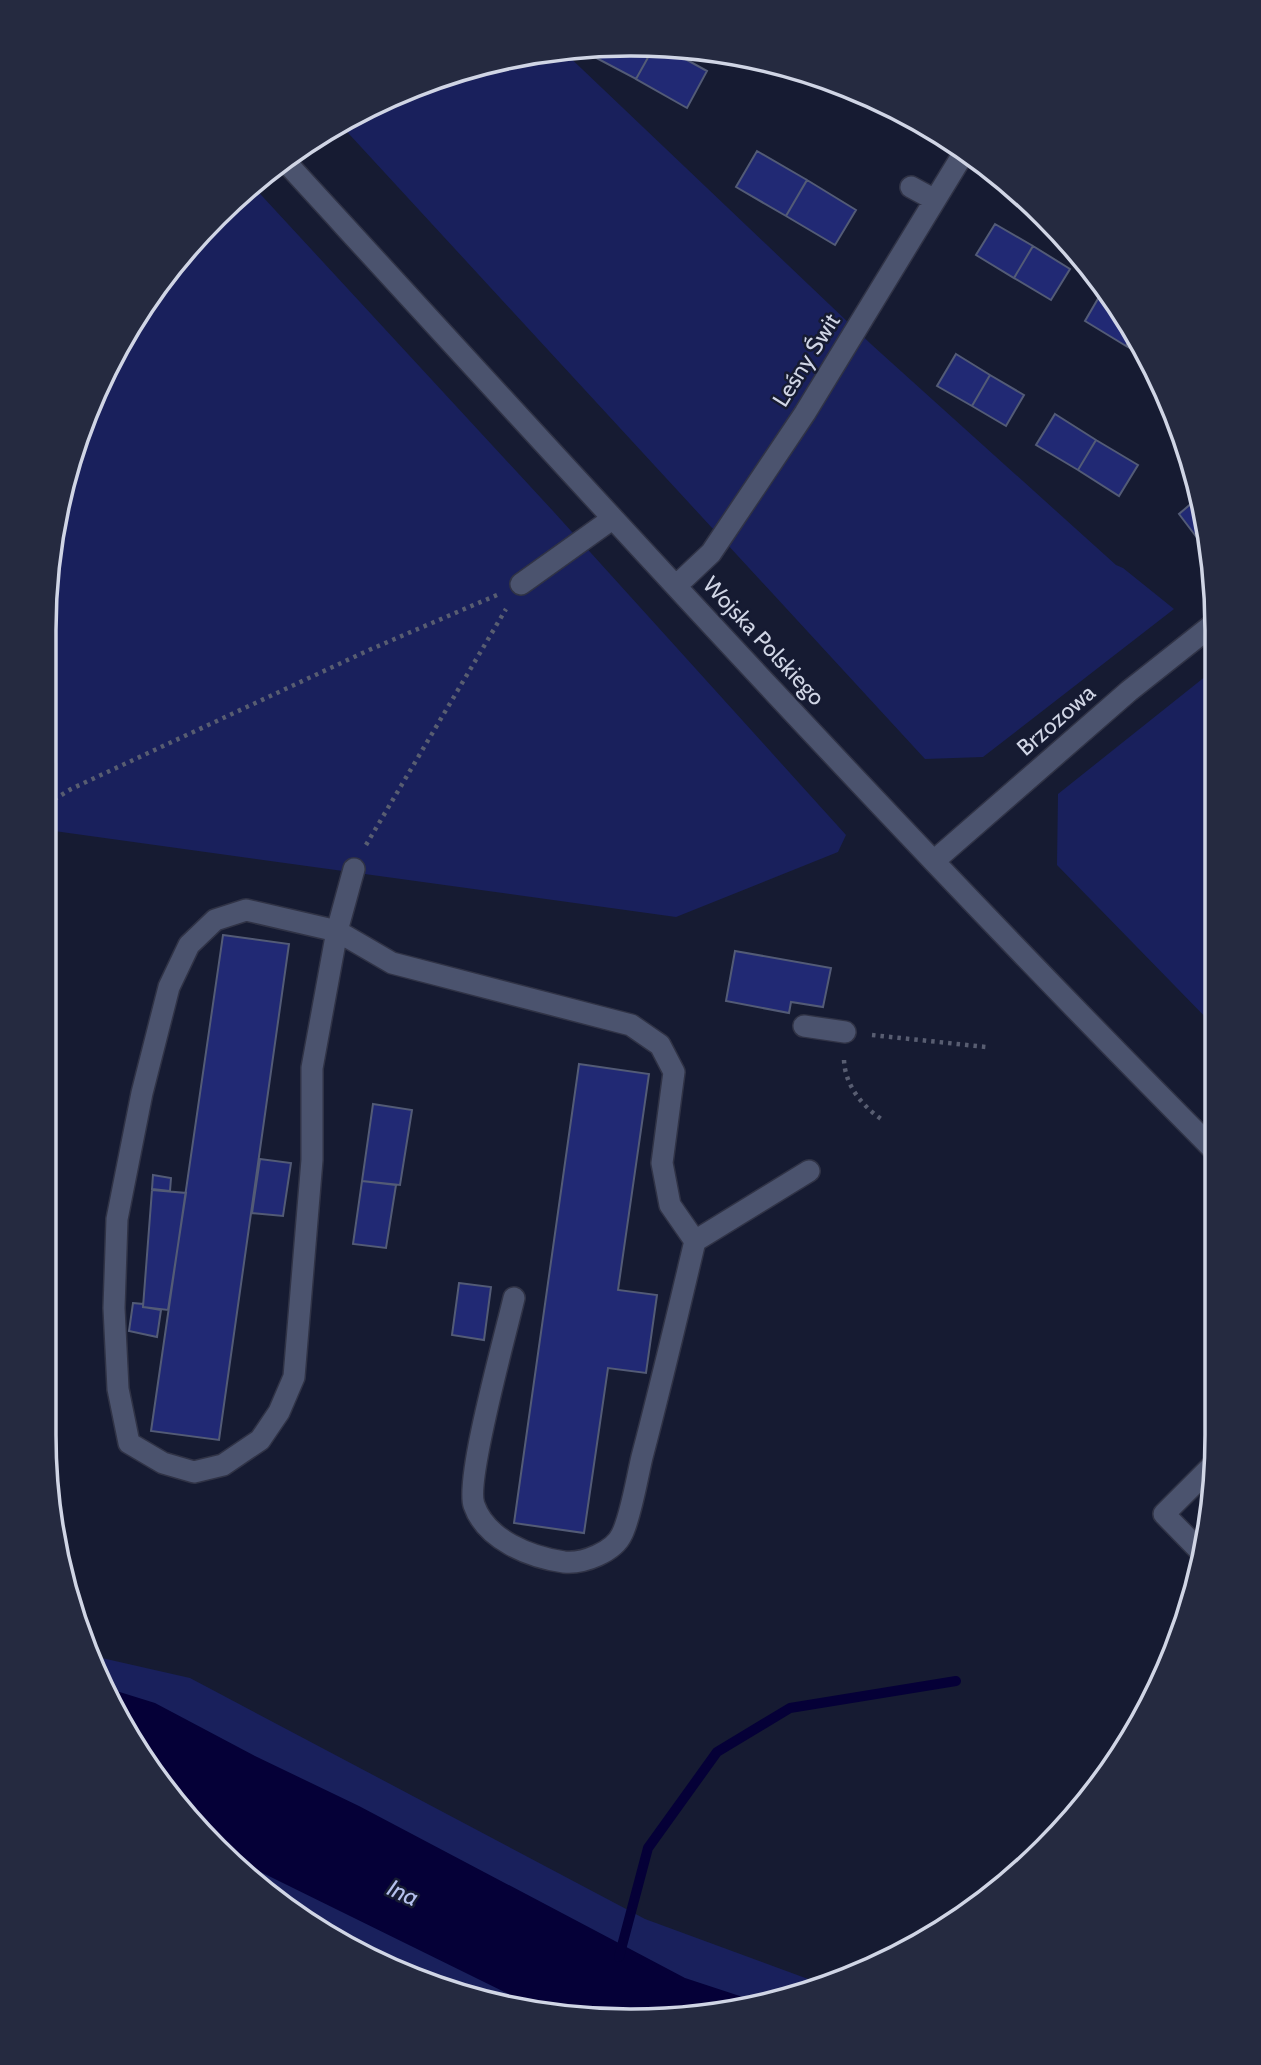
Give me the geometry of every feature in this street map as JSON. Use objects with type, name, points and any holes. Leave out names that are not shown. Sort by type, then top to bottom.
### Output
[{"type":"street","name":"Leśny Świt","points":[[676,586],[711,553],[902,268],[935,200],[960,160]]},
{"type":"street","name":"Wojska Polskiego","points":[[291,168],[612,519],[1055,990],[1205,1141]]},
{"type":"street","points":[[911,187],[935,200]]},
{"type":"street","points":[[521,584],[612,519]]},
{"type":"street","name":"Brzozowa","points":[[934,861],[1129,691],[1205,631]]},
{"type":"street","points":[[354,869],[337,931],[312,1068],[312,1160],[295,1377],[279,1412],[260,1440],[223,1465],[194,1472],[163,1464],[129,1444],[118,1389],[114,1308],[117,1220],[142,1093],[169,987],[189,945],[215,920],[226,916],[246,910],[337,931],[392,963],[631,1025],[660,1045],[674,1072],[662,1163],[670,1205],[695,1241]]},
{"type":"street","points":[[804,1027],[845,1032]]},
{"type":"street","points":[[514,1298],[475,1466],[473,1504],[488,1526],[510,1545],[541,1559],[573,1563],[597,1557],[622,1536],[695,1241],[809,1171]]},
{"type":"street","points":[[1194,1545],[1164,1514],[1204,1474]]},
{"type":"path","points":[[56,798],[369,650],[521,584]]},
{"type":"path","points":[[354,869],[373,830],[521,584]]},
{"type":"path","points":[[884,1121],[867,1110],[847,1077],[844,1064],[845,1032],[986,1048]]},
{"type":"shaded area","points":[[572,59],[872,345],[1116,565],[1174,609],[983,757],[925,759],[346,131],[376,115],[446,86],[518,67]]},
{"type":"shaded area","points":[[259,193],[553,511],[846,835],[838,852],[676,917],[56,831],[57,593],[67,518],[86,446],[115,376],[153,311],[224,224]]},
{"type":"shaded area","points":[[1205,677],[1205,1017],[1057,865],[1058,794]]},
{"type":"shaded area","points":[[102,1658],[190,1678],[645,1919],[811,1980],[743,1998],[705,2004],[668,2008],[593,2008],[518,1998],[482,1989],[446,1979],[376,1950],[311,1912],[224,1841],[153,1754],[115,1689]]},
{"type":"water","name":"Ina","points":[[116,1691],[155,1703],[255,1756],[359,1806],[685,1978],[745,1998],[668,2008],[630,2009],[593,2008],[515,1997],[257,1871],[224,1841],[175,1784],[153,1754]]},
{"type":"building","points":[[649,56],[636,79],[594,57]]},
{"type":"building","points":[[649,56],[685,59],[707,71],[687,108],[636,79]]},
{"type":"building","points":[[757,151],[807,180],[786,216],[736,187]]},
{"type":"building","points":[[807,180],[856,210],[835,245],[786,216]]},
{"type":"building","points":[[995,224],[1033,246],[1014,278],[976,255]]},
{"type":"building","points":[[1033,246],[1070,269],[1051,300],[1014,278]]},
{"type":"building","points":[[1098,298],[1128,343],[1126,346],[1085,321]]},
{"type":"building","points":[[956,354],[990,375],[972,406],[937,386]]},
{"type":"building","points":[[990,375],[1024,395],[1006,426],[972,406]]},
{"type":"building","points":[[1055,414],[1096,440],[1078,470],[1036,445]]},
{"type":"building","points":[[1096,440],[1138,465],[1119,496],[1078,470]]},
{"type":"building","points":[[1191,504],[1197,538],[1179,514]]},
{"type":"building","points":[[223,935],[289,944],[219,1440],[151,1431]]},
{"type":"building","points":[[735,951],[831,968],[823,1007],[791,1002],[789,1013],[726,1001]]},
{"type":"building","points":[[579,1064],[649,1074],[618,1290],[657,1295],[646,1373],[608,1368],[584,1533],[514,1523]]},
{"type":"building","points":[[373,1104],[412,1110],[400,1185],[362,1181]]},
{"type":"building","points":[[260,1159],[291,1163],[283,1216],[252,1213]]},
{"type":"building","points":[[153,1175],[171,1178],[170,1191],[152,1189]]},
{"type":"building","points":[[362,1181],[396,1185],[386,1248],[353,1244]]},
{"type":"building","points":[[152,1190],[186,1193],[168,1310],[143,1307]]},
{"type":"building","points":[[459,1283],[491,1287],[484,1340],[452,1335]]},
{"type":"building","points":[[133,1303],[161,1310],[157,1337],[129,1331]]},
{"type":"waterway","points":[[619,1957],[648,1848],[717,1752],[790,1708],[956,1681]]}]
